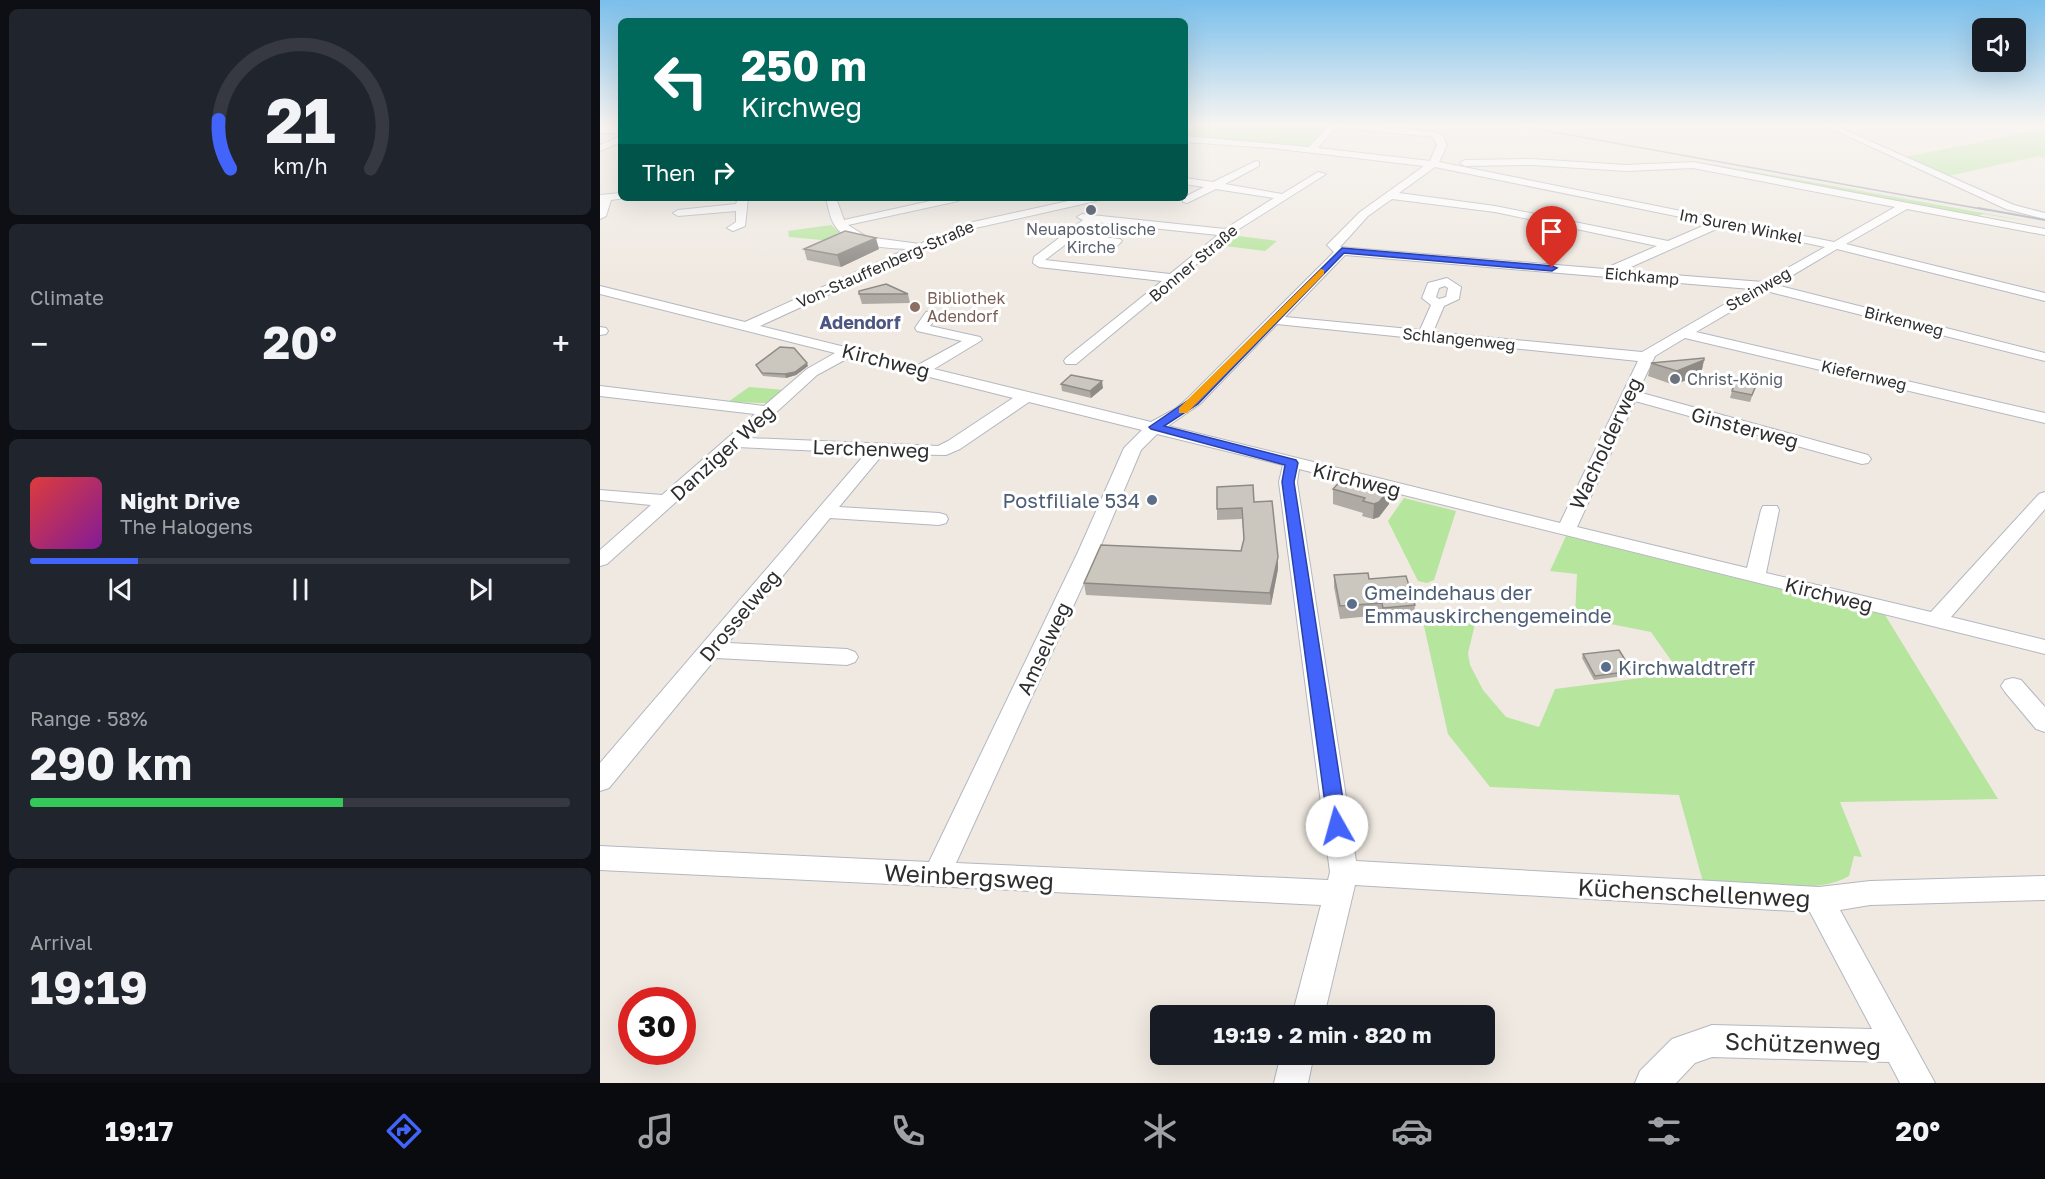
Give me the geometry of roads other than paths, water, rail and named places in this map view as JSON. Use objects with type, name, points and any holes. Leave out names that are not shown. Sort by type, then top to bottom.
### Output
[{"type":"street","points":[[1188,200],[1233,177]]},
{"type":"street","name":"Bonner Straße","points":[[1071,361],[1145,303],[1171,278],[1228,233],[1317,177]]},
{"type":"street","points":[[1342,251],[1335,249],[1334,245],[1363,215],[1415,177]]},
{"type":"street","name":"Im Suren Winkel","points":[[1495,177],[1834,245],[2045,297]]},
{"type":"street","points":[[1752,177],[2045,232]]},
{"type":"street","points":[[1942,177],[2010,207],[2045,216]]},
{"type":"street","points":[[1188,182],[1284,197]]},
{"type":"street","points":[[1389,195],[1494,209],[1669,245]]},
{"type":"street","points":[[601,216],[603,198],[618,196]]},
{"type":"street","points":[[832,201],[839,224],[855,236],[865,240],[919,247]]},
{"type":"street","points":[[839,224],[944,201]]},
{"type":"street","name":"Von-Stauffenberg-Straße","points":[[748,326],[978,222],[1082,201]]},
{"type":"street","points":[[678,213],[742,202],[744,216],[741,223],[732,228]]},
{"type":"street","name":"Steinweg","points":[[1645,357],[1655,348],[1904,206]]},
{"type":"street","points":[[1054,207],[1068,215],[1228,233]]},
{"type":"street","points":[[1093,218],[1039,259],[1039,263],[1171,278]]},
{"type":"street","points":[[1606,273],[1722,222]]},
{"type":"street","points":[[1068,237],[1116,241],[1112,245]]},
{"type":"street","name":"Eichkamp","points":[[1342,251],[1763,286]]},
{"type":"street","name":"Amselweg","points":[[937,874],[1088,552],[1133,448],[1155,427],[1194,401],[1342,251]]},
{"type":"street","points":[[1425,335],[1438,304],[1453,298],[1456,288],[1447,282],[1454,260]]},
{"type":"street","name":"Birkenweg","points":[[1763,286],[2045,357]]},
{"type":"street","name":"Kirchweg","points":[[600,290],[1028,395],[1292,463],[2045,646]]},
{"type":"street","points":[[922,369],[975,340],[922,328],[931,315]]},
{"type":"street","name":"Schlangenweg","points":[[1274,320],[1645,357]]},
{"type":"street","name":"Kiefernweg","points":[[1682,333],[2045,418]]},
{"type":"street","name":"Danziger Weg","points":[[600,560],[812,372],[849,351]]},
{"type":"street","name":"Wacholderweg","points":[[1566,530],[1645,357]]},
{"type":"street","points":[[600,391],[768,411]]},
{"type":"street","name":"Ginsterweg","points":[[1628,394],[1863,459]]},
{"type":"street","name":"Lerchenweg","points":[[734,442],[931,452],[948,448],[1028,395]]},
{"type":"street","name":"Drosselweg","points":[[600,782],[878,449]]},
{"type":"street","points":[[1292,463],[1288,482],[1341,882],[1311,1005]]},
{"type":"street","points":[[600,495],[667,501]]},
{"type":"street","points":[[1936,620],[2045,498]]},
{"type":"street","points":[[1755,576],[1770,510]]},
{"type":"street","points":[[825,512],[939,519]]},
{"type":"street","points":[[710,650],[847,657]]},
{"type":"street","points":[[2013,687],[2045,723]]},
{"type":"street","name":"Weinbergsweg","points":[[600,858],[937,874],[1341,882]]},
{"type":"street","name":"Küchenschellenweg","points":[[1341,882],[1819,900],[1870,893],[2045,888]]},
{"type":"street","points":[[1819,900],[1918,1083]]},
{"type":"street","name":"Schützenweg","points":[[1652,1083],[1684,1051],[1712,1041],[1898,1046]]},
{"type":"street","points":[[1291,1083],[1295,1065]]},
{"type":"railway","points":[[1801,177],[1987,210]]},
{"type":"railway","points":[[1978,208],[2045,220]]},
{"type":"place","name":"Neuapostolische Kirche","points":[[1091,210]]},
{"type":"place","name":"Bibliothek Adendorf","points":[[915,307]]},
{"type":"place","name":"Christ-König","points":[[1675,379]]},
{"type":"place","name":"Postfiliale 534","points":[[1152,500]]},
{"type":"place","name":"Gmeindehaus der Emmauskirchengemeinde","points":[[1352,604]]},
{"type":"place","name":"Kirchwaldtreff","points":[[1606,667]]},
{"type":"district","name":"Adendorf","points":[[860,322]]}]
